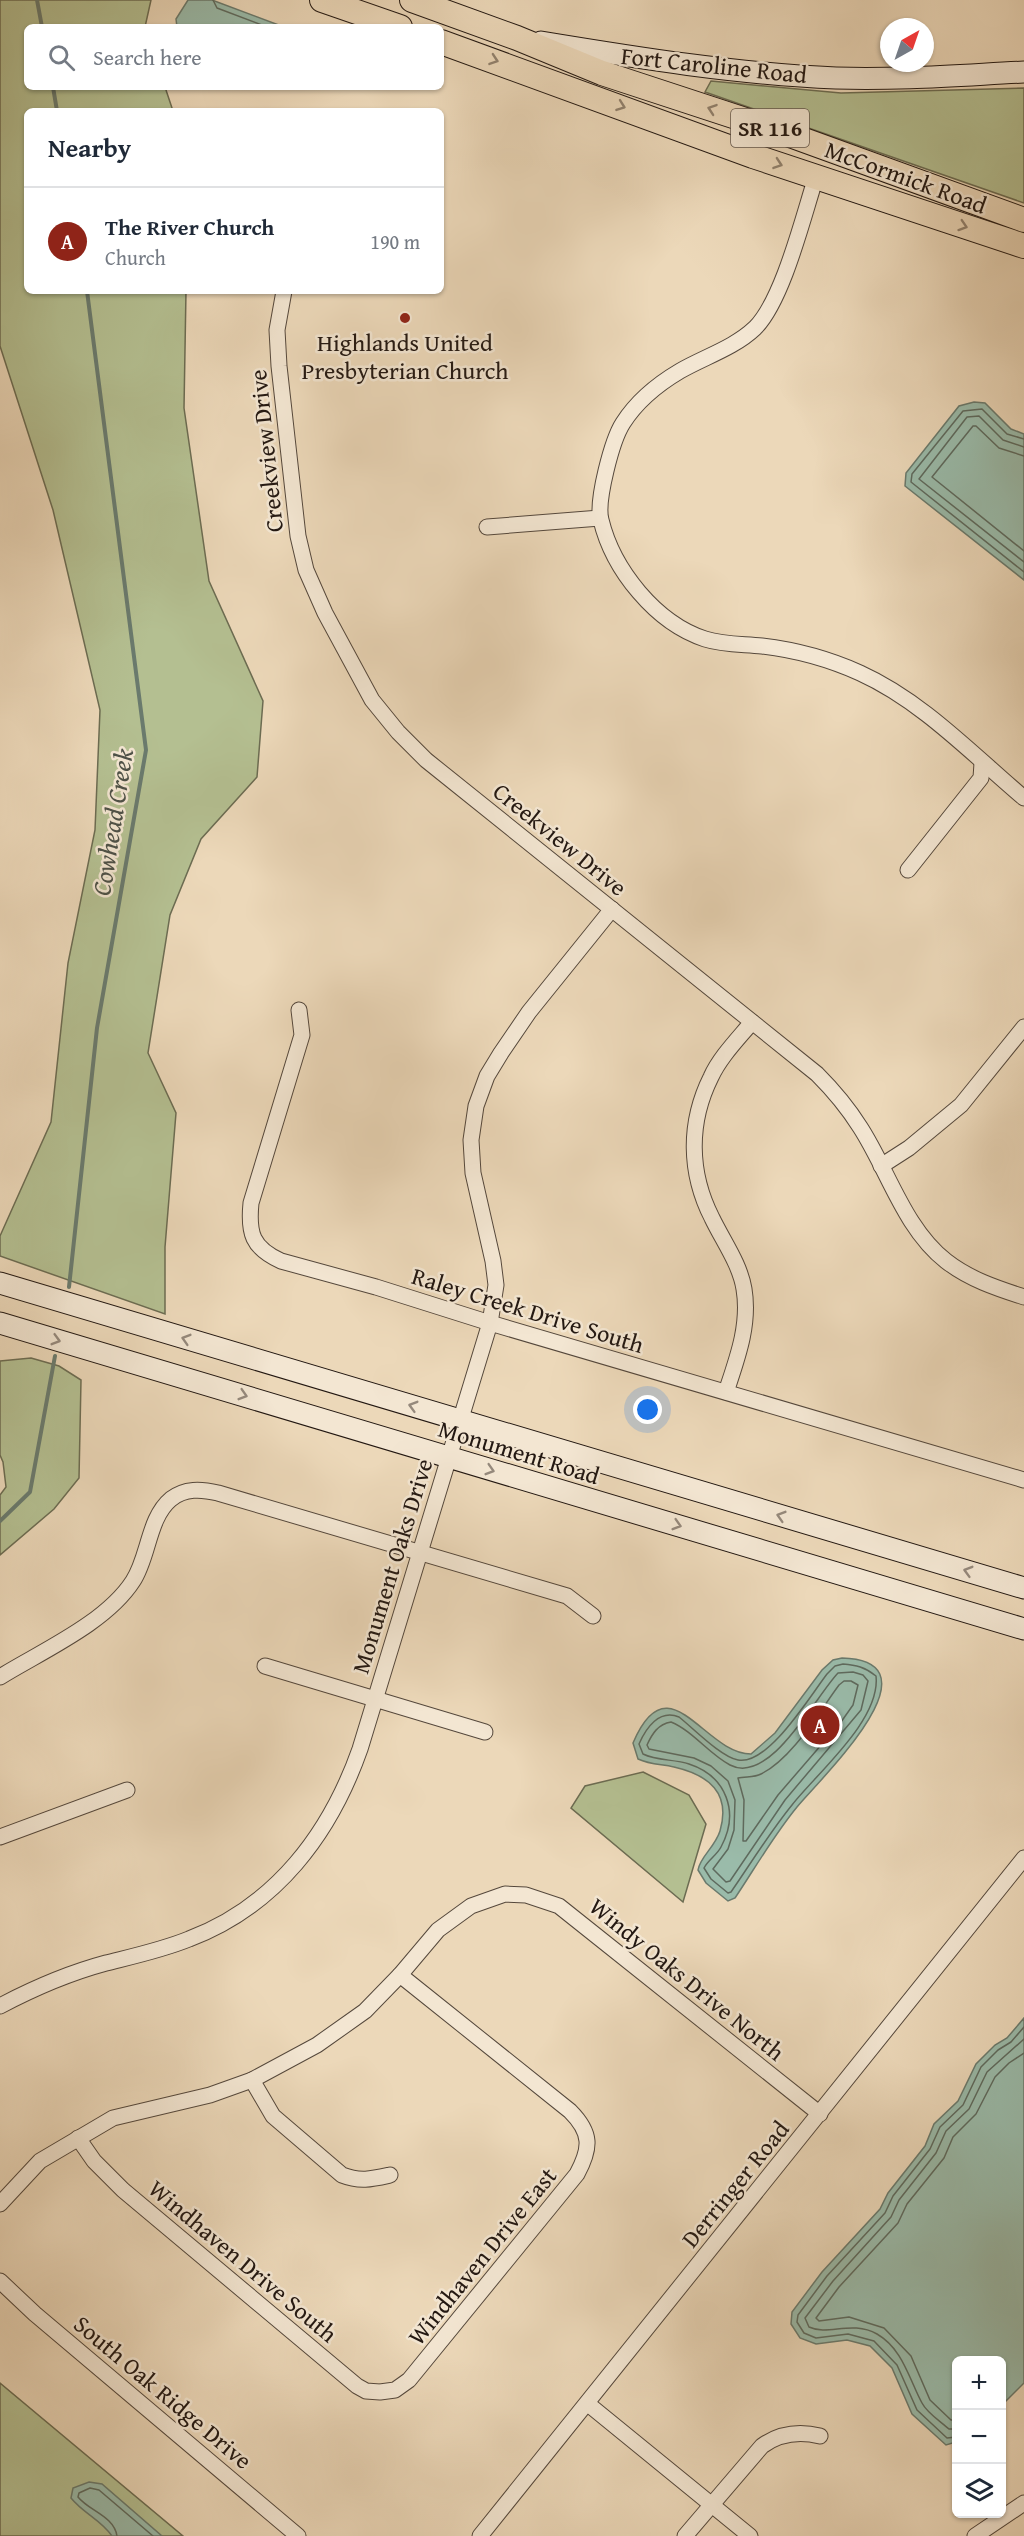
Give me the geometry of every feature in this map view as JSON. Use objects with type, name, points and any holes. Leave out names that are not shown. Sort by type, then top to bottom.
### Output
[{"type":"main road","points":[[322,0],[391,24]]},
{"type":"main road","name":"Fort Caroline Road","points":[[412,0],[517,38],[706,66],[836,78],[933,77],[1024,72]]},
{"type":"main road","name":"McCormick Road","points":[[517,38],[602,73],[779,131],[1024,220]]},
{"type":"main road","name":"SR 116","points":[[444,43],[546,79]]},
{"type":"main road","points":[[546,79],[562,71],[643,95],[663,92]]},
{"type":"main road","name":"McCormick Road","points":[[546,79],[816,177],[1024,246]]},
{"type":"main road","name":"Monument Road","points":[[0,1283],[1024,1588]]},
{"type":"main road","name":"Monument Road","points":[[0,1323],[1024,1629]]},
{"type":"street","points":[[816,177],[782,281],[756,327],[733,344],[657,385],[622,424],[604,479],[600,518],[619,566],[636,590],[682,628],[724,644],[760,646],[803,653],[860,673],[892,689],[954,737],[1024,798]]},
{"type":"street","name":"Creekview Drive","points":[[283,294],[277,330],[279,366],[298,536],[306,570],[372,700],[398,732],[426,760],[817,1074],[860,1126],[915,1225],[944,1260],[976,1281],[1024,1297]]},
{"type":"street","points":[[487,527],[600,518]]},
{"type":"street","points":[[908,870],[981,778],[982,763]]},
{"type":"street","name":"Monument Oaks Drive","points":[[0,2006],[47,1983],[191,1939],[230,1919],[255,1903],[306,1853],[339,1802],[375,1699],[490,1323],[496,1285],[493,1261],[473,1173],[471,1140],[476,1106],[487,1076],[529,1012],[612,909]]},
{"type":"street","name":"Raley Creek Drive South","points":[[299,1010],[302,1035],[251,1203],[249,1223],[253,1237],[266,1254],[281,1261],[376,1287],[490,1323],[1024,1480]]},
{"type":"street","points":[[726,1392],[744,1331],[744,1290],[739,1269],[702,1198],[693,1161],[694,1140],[697,1117],[711,1076],[752,1022]]},
{"type":"street","points":[[881,1166],[918,1142],[961,1105],[1024,1027]]},
{"type":"street","points":[[0,1677],[86,1624],[122,1594],[142,1565],[160,1509],[175,1496],[195,1490],[218,1493],[567,1596],[593,1616]]},
{"type":"street","points":[[265,1666],[485,1732]]},
{"type":"street","points":[[0,1837],[127,1790]]},
{"type":"street","name":"Derringer Road","points":[[480,2536],[1024,1858]]},
{"type":"street","name":"Windy Oaks Drive North","points":[[400,1975],[438,1930],[453,1918],[487,1899],[505,1894],[518,1894],[559,1906],[820,2114]]},
{"type":"street","points":[[0,2204],[40,2162],[113,2118],[210,2095],[252,2080],[317,2045],[365,2011],[400,1975]]},
{"type":"street","name":"Windhaven Drive East","points":[[396,2390],[416,2373],[577,2174],[586,2158],[587,2142],[581,2122],[570,2111],[400,1975]]},
{"type":"street","points":[[252,2080],[273,2116],[336,2171],[355,2180],[369,2180],[390,2175]]},
{"type":"street","name":"Windhaven Drive South","points":[[78,2138],[94,2161],[123,2190],[357,2386],[366,2391],[396,2390]]},
{"type":"street","name":"South Oak Ridge Drive","points":[[0,2281],[35,2314],[298,2536]]},
{"type":"street","points":[[588,2404],[750,2536]]},
{"type":"street","points":[[685,2536],[750,2458],[772,2439],[787,2434],[806,2433],[820,2436]]},
{"type":"street","points":[[975,2536],[1024,2503]]},
{"type":"shaded area","points":[[0,0],[151,0],[146,24],[24,24],[24,90],[166,90],[172,108],[24,108],[24,294],[186,294],[184,408],[209,581],[263,701],[257,777],[201,839],[170,915],[148,1053],[176,1113],[165,1247],[165,1314],[0,1256],[0,1236],[51,1122],[68,963],[95,830],[100,710],[53,510],[0,346]]},
{"type":"shaded area","points":[[711,81],[841,93],[1024,88],[1024,203],[705,92]]},
{"type":"shaded area","points":[[31,1358],[59,1366],[81,1380],[79,1478],[54,1509],[0,1555],[0,1495],[6,1487],[0,1455],[0,1361]]},
{"type":"shaded area","points":[[643,1772],[689,1795],[706,1824],[683,1902],[571,1808],[585,1786]]},
{"type":"shaded area","points":[[0,2383],[183,2536],[0,2536]]},
{"type":"water","points":[[188,0],[212,0],[276,24],[177,24],[176,19]]},
{"type":"water","points":[[974,402],[985,403],[1011,429],[1024,434],[1024,580],[905,486],[906,473],[959,406]]},
{"type":"water","points":[[842,1658],[870,1664],[881,1679],[879,1699],[866,1723],[848,1748],[797,1807],[735,1898],[728,1901],[706,1883],[698,1870],[720,1831],[723,1818],[720,1796],[707,1781],[698,1775],[638,1759],[633,1743],[646,1719],[660,1709],[674,1710],[688,1717],[734,1750],[751,1754],[775,1733],[822,1670],[833,1660]]},
{"type":"water","points":[[1024,2018],[1024,2383],[1006,2401],[1006,2356],[952,2356],[952,2443],[946,2445],[912,2414],[892,2368],[870,2346],[847,2340],[816,2344],[800,2338],[791,2324],[792,2312],[822,2272],[880,2209],[888,2193],[925,2146],[934,2124],[958,2101],[976,2064],[995,2045],[1007,2038]]},
{"type":"water","points":[[89,2482],[102,2484],[162,2536],[112,2536],[71,2498],[73,2488]]},
{"type":"waterway","name":"Cowhead Creek","points":[[37,0],[41,24]]},
{"type":"waterway","name":"Cowhead Creek","points":[[54,90],[56,108]]},
{"type":"waterway","name":"Cowhead Creek","points":[[69,1287],[97,1028],[146,750],[87,294]]},
{"type":"waterway","name":"Cowhead Creek","points":[[0,1521],[30,1492],[55,1356]]},
{"type":"place","name":"Highlands United Presbyterian Church","points":[[405,318]]},
{"type":"place","name":"The River Church","points":[[820,1725]]}]
